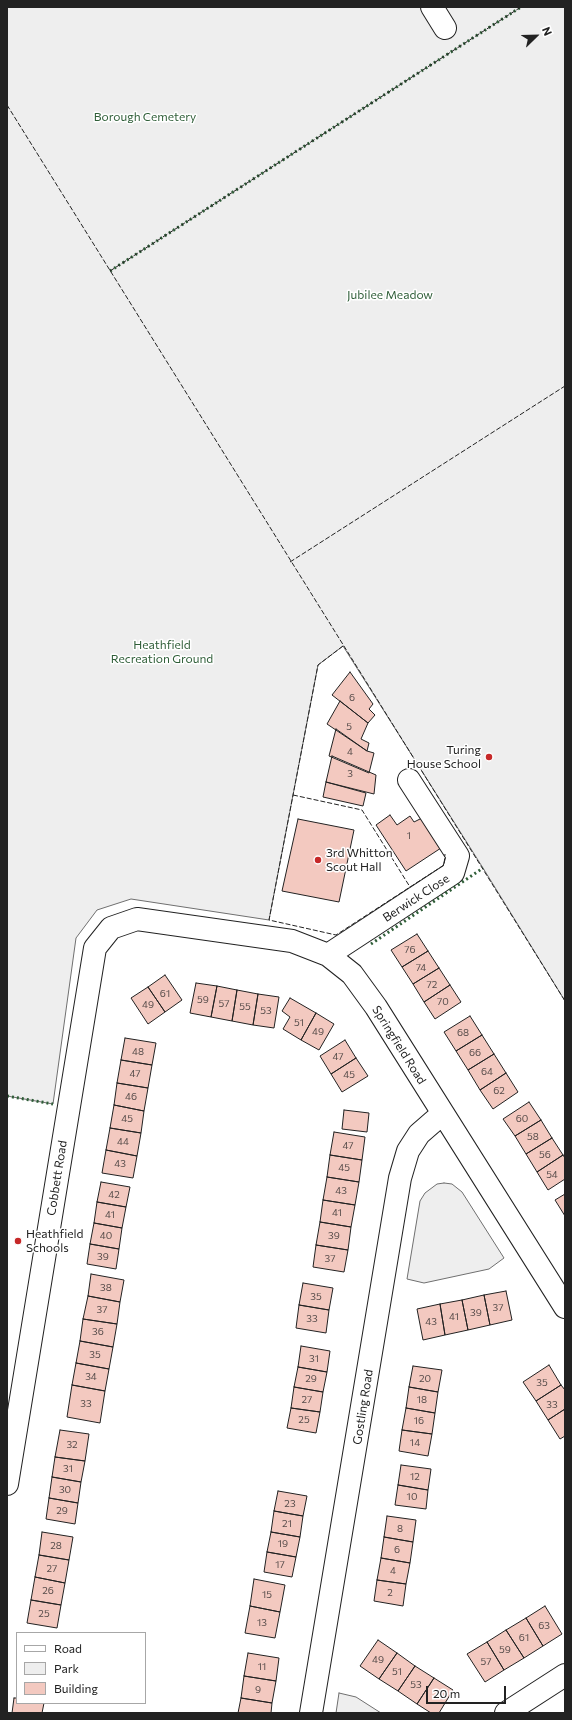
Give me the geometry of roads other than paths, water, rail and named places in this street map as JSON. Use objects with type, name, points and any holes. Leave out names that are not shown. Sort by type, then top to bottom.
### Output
[{"type":"street","points":[[432,7],[445,28]]},
{"type":"street","name":"Berwick Close","points":[[328,955],[453,873],[458,856],[409,780]]},
{"type":"street","name":"Springfield Road","points":[[138,919],[292,941],[328,955],[352,974],[376,1007],[565,1307]]},
{"type":"street","name":"Cobbett Road","points":[[7,1484],[95,948],[111,928],[138,919]]},
{"type":"street","name":"Gostling Road","points":[[311,1713],[400,1178],[408,1151],[419,1134],[442,1114]]},
{"type":"street","points":[[506,1713],[565,1675]]},
{"type":"place","name":"Turing House School","points":[[489,757]]},
{"type":"place","name":"3rd Whitton Scout Hall","points":[[318,860]]},
{"type":"place","name":"Heathfield Schools","points":[[18,1241]]},
{"type":"park label","name":"Borough Cemetery","points":[[145,117]]},
{"type":"park label","name":"Jubilee Meadow","points":[[390,295]]},
{"type":"park label","name":"Heathfield Recreation Ground","points":[[162,652]]}]
